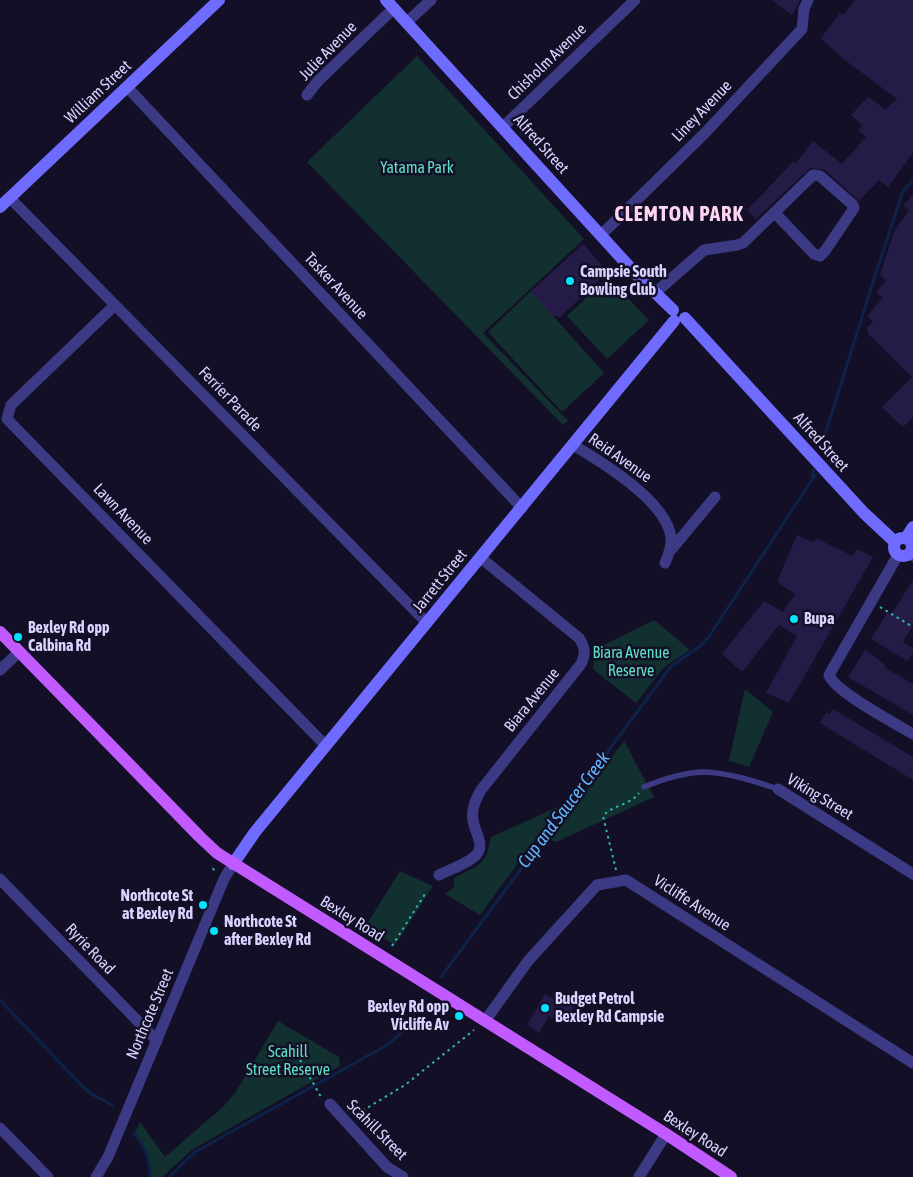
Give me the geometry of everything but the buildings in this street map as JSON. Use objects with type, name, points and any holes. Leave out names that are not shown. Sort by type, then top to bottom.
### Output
[{"type":"main road","name":"Bexley Road","points":[[0,632],[217,853],[732,1177]]},
{"type":"street","name":"William Street","points":[[0,207],[219,0]]},
{"type":"street","points":[[406,22],[431,0]]},
{"type":"street","name":"Chisholm Avenue","points":[[503,126],[635,0]]},
{"type":"street","name":"Liney Avenue","points":[[601,235],[705,133],[802,29],[804,9],[808,0]]},
{"type":"street","name":"Alfred Street","points":[[390,4],[655,294],[810,454],[864,513],[900,540]]},
{"type":"street","name":"Julie Avenue","points":[[307,95],[390,4]]},
{"type":"street","name":"Tasker Avenue","points":[[127,87],[522,508]]},
{"type":"street","points":[[655,294],[704,250],[737,246],[743,243],[813,175],[818,175],[853,205],[854,208],[820,256],[814,254],[775,213]]},
{"type":"street","name":"Ferrier Parade","points":[[10,198],[427,623]]},
{"type":"street","name":"Lawn Avenue","points":[[115,305],[11,405],[7,419],[326,746]]},
{"type":"street","name":"Jarrett Street","points":[[233,864],[255,832],[522,508],[677,316]]},
{"type":"street","name":"Reid Avenue","points":[[573,445],[604,463],[646,496],[664,520],[671,535],[670,550],[665,563]]},
{"type":"street","name":"Reid Avenue","points":[[670,550],[715,497]]},
{"type":"street","points":[[913,527],[900,540],[894,550],[907,555],[829,675],[831,681],[852,697],[913,734]]},
{"type":"street","name":"Biara Avenue","points":[[439,875],[473,858],[478,853],[480,845],[472,820],[474,803],[481,790],[581,664],[585,650],[579,638],[481,558]]},
{"type":"street","points":[[0,670],[19,652]]},
{"type":"street","name":"Viking Street","points":[[778,789],[913,874]]},
{"type":"street","name":"Northcote Street","points":[[96,1177],[108,1157],[224,879],[233,864]]},
{"type":"street","name":"Ryrie Road","points":[[0,879],[157,1041]]},
{"type":"street","name":"Vicliffe Avenue","points":[[619,881],[626,880],[913,1063]]},
{"type":"street","points":[[485,1020],[528,961],[597,886],[619,881]]},
{"type":"street","name":"Scahill Street","points":[[330,1104],[387,1167],[403,1177]]},
{"type":"street","points":[[0,1128],[48,1177]]},
{"type":"street","points":[[640,1177],[666,1134]]},
{"type":"lane","name":"Viking Street","points":[[644,787],[663,780],[701,772],[742,777],[778,789]]},
{"type":"path","points":[[880,607],[913,627]]},
{"type":"path","points":[[619,881],[603,816],[607,811],[636,798],[644,787]]},
{"type":"path","points":[[213,868],[215,873]]},
{"type":"path","points":[[392,946],[425,894]]},
{"type":"path","points":[[357,1114],[405,1084],[474,1030]]},
{"type":"path","points":[[300,1060],[317,1092]]},
{"type":"green space","name":"Yatama Park","points":[[417,56],[584,239],[483,333],[568,421],[563,425],[307,162]]},
{"type":"green space","points":[[608,277],[649,320],[607,359],[567,316]]},
{"type":"green space","points":[[531,291],[604,373],[562,412],[488,332]]},
{"type":"green space","name":"Biara Avenue Reserve","points":[[654,620],[690,650],[664,667],[636,703],[593,669],[596,649]]},
{"type":"green space","points":[[745,689],[773,712],[749,767],[729,761]]},
{"type":"green space","points":[[624,741],[654,797],[556,842],[548,839]]},
{"type":"green space","points":[[560,806],[480,915],[445,894],[454,887],[454,878],[480,864],[487,854],[491,837]]},
{"type":"green space","points":[[400,871],[433,886],[395,945],[365,927]]},
{"type":"green space","name":"Scahill Street Reserve","points":[[278,1021],[339,1057],[340,1066],[193,1149],[162,1177],[151,1177],[148,1153],[135,1132],[140,1122],[165,1157],[224,1106],[235,1093]]},
{"type":"waterway","points":[[823,451],[823,441],[903,191],[913,180]]},
{"type":"waterway","points":[[812,479],[813,470]]},
{"type":"waterway","name":"Cup and Saucer Creek","points":[[441,977],[669,669],[708,638],[816,474]]},
{"type":"waterway","points":[[169,1177],[195,1152],[387,1045],[400,1034],[426,999]]},
{"type":"waterway","points":[[0,1000],[84,1088],[112,1105]]},
{"type":"waterway","points":[[134,1133],[146,1154],[150,1177]]},
{"type":"place","name":"Campsie South Bowling Club","points":[[570,281]]},
{"type":"place","name":"Bupa","points":[[794,619]]},
{"type":"place","name":"Bexley Rd opp Calbina Rd","points":[[18,637]]},
{"type":"place","name":"Northcote St at Bexley Rd","points":[[203,905]]},
{"type":"place","name":"Northcote St after Bexley Rd","points":[[214,931]]},
{"type":"place","name":"Budget Petrol Bexley Rd Campsie","points":[[545,1008]]},
{"type":"place","name":"Bexley Rd opp Vicliffe Av","points":[[459,1016]]},
{"type":"district","name":"CLEMTON PARK","points":[[679,214]]}]
